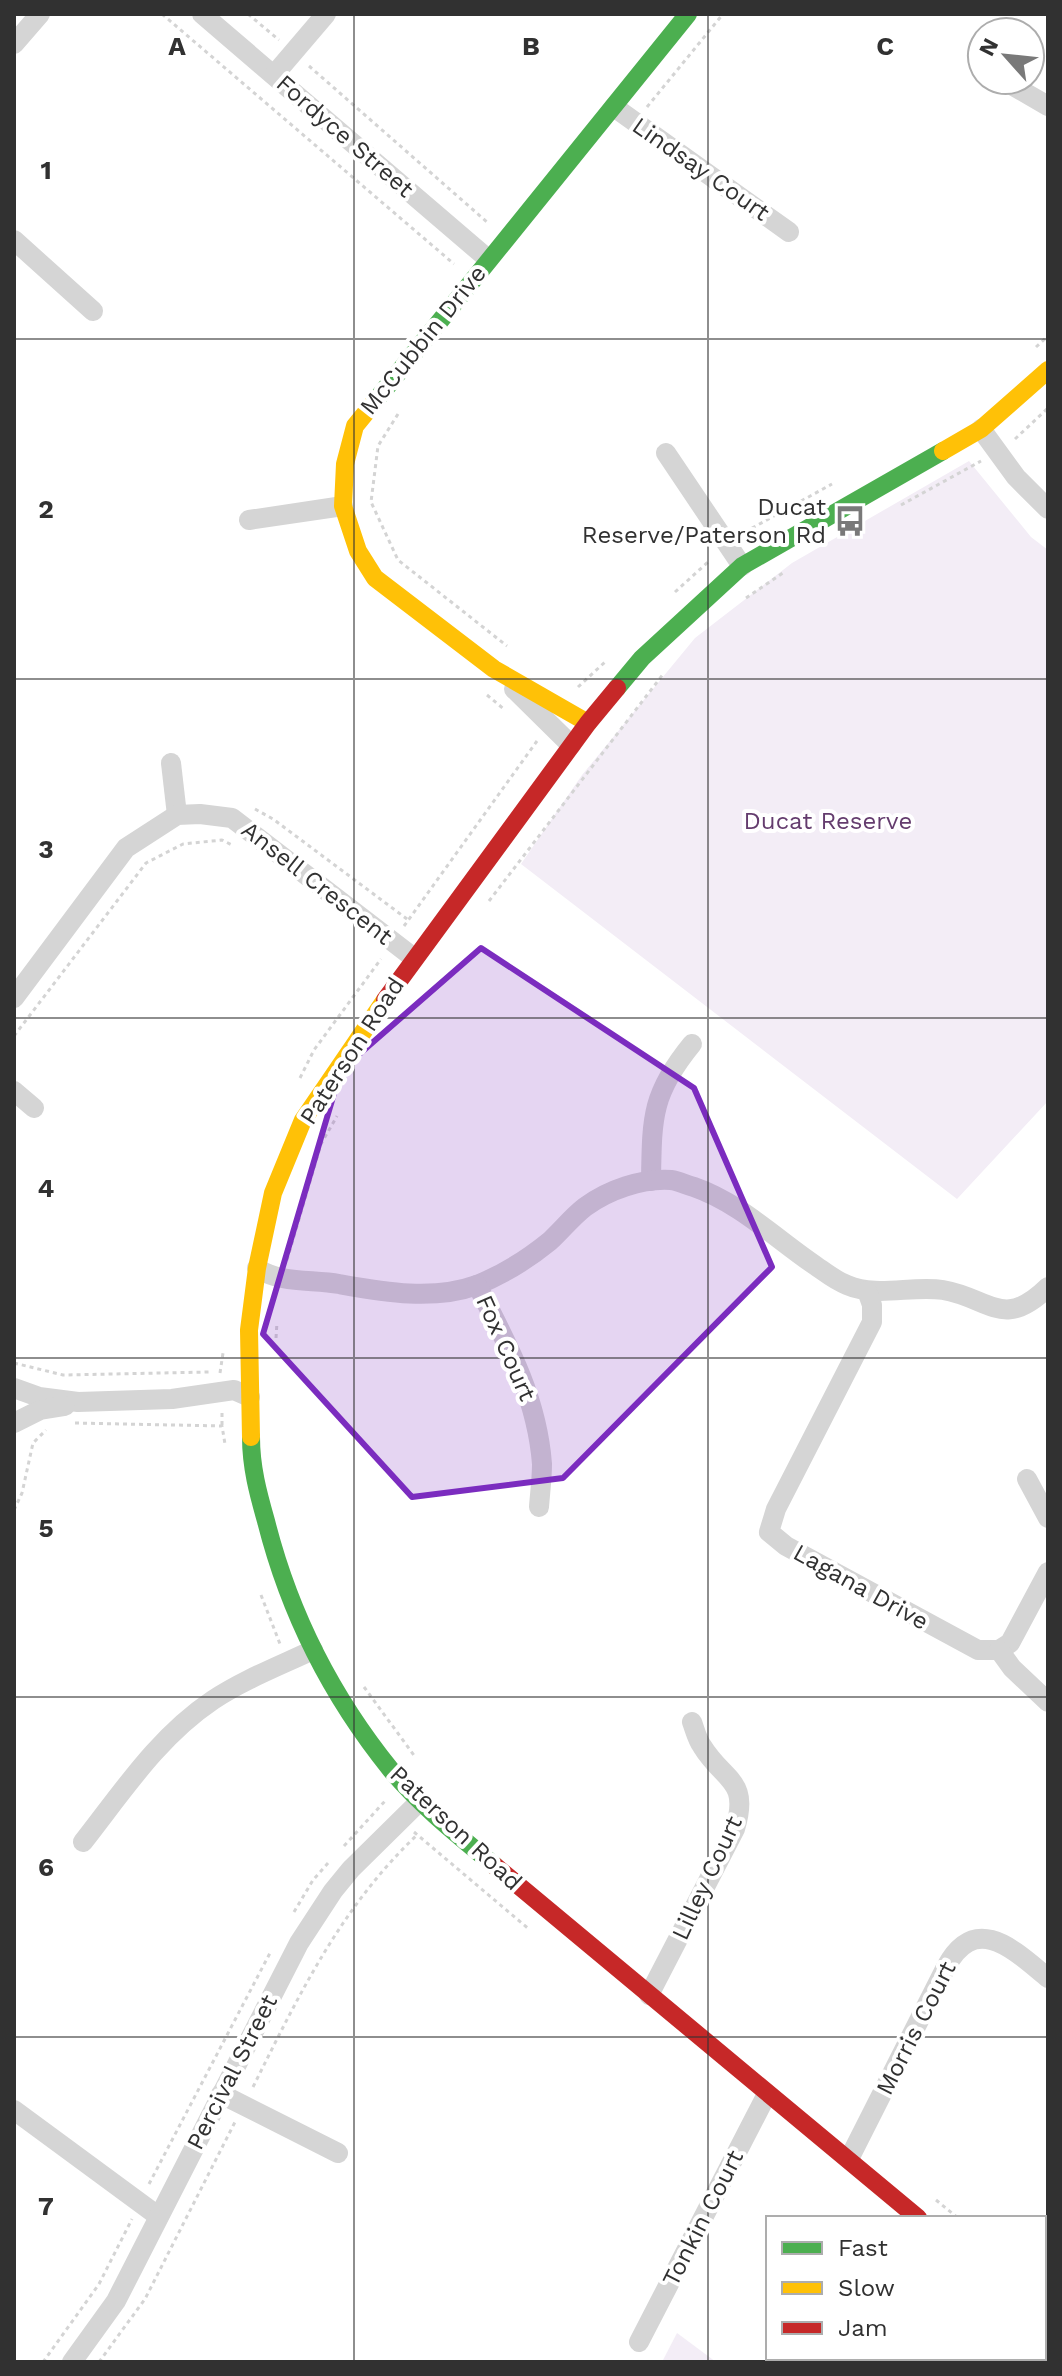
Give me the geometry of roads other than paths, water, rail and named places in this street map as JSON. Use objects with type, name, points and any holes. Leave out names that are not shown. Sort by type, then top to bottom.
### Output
[{"type":"street","points":[[14,44],[40,14]]},
{"type":"street","name":"Fordyce Street","points":[[202,14],[488,259]]},
{"type":"street","points":[[274,75],[326,14]]},
{"type":"street","name":"McCubbin Drive","points":[[588,723],[494,669],[375,578],[358,551],[343,506],[345,464],[355,426],[688,14]]},
{"type":"street","name":"Lindsay Court","points":[[614,107],[789,232]]},
{"type":"street","points":[[14,240],[93,311]]},
{"type":"street","name":"Paterson Road","points":[[916,2216],[437,1816],[392,1771],[362,1733],[324,1673],[278,1568],[251,1464],[249,1330],[257,1268],[273,1193],[303,1120],[414,958],[571,745],[642,658],[742,566],[981,429],[1048,370]]},
{"type":"street","points":[[981,429],[1016,477],[1048,509]]},
{"type":"street","points":[[666,453],[742,566]]},
{"type":"street","points":[[249,520],[343,506]]},
{"type":"street","name":"McCubbin Drive","points":[[494,669],[571,745]]},
{"type":"street","points":[[14,998],[126,848],[177,815],[171,763]]},
{"type":"street","name":"Ansell Crescent","points":[[177,815],[232,818],[414,958]]},
{"type":"street","points":[[651,1181],[652,1120],[669,1072],[692,1044]]},
{"type":"street","points":[[14,1091],[34,1108]]},
{"type":"street","points":[[257,1268],[271,1278],[326,1281],[413,1294],[452,1292],[477,1285],[515,1267],[552,1239],[585,1207],[616,1190],[651,1181],[674,1180],[709,1192],[732,1205],[847,1286],[867,1291],[946,1290],[991,1308],[1005,1310],[1019,1308],[1048,1287]]},
{"type":"street","points":[[257,1268],[274,1265],[326,1281]]},
{"type":"street","name":"Fox Court","points":[[477,1285],[528,1388],[542,1466],[539,1507]]},
{"type":"street","name":"Lagana Drive","points":[[867,1291],[861,1303],[861,1338],[776,1509],[769,1532],[786,1546],[978,1650],[999,1650]]},
{"type":"street","points":[[22,1419],[40,1410],[85,1403],[172,1399],[234,1390],[250,1397]]},
{"type":"street","points":[[20,1391],[85,1403]]},
{"type":"street","points":[[14,1439],[22,1419],[31,1408],[20,1391]]},
{"type":"street","points":[[1027,1479],[1048,1518]]},
{"type":"street","points":[[1048,1572],[1010,1643],[999,1650],[1012,1668],[1048,1702]]},
{"type":"street","points":[[83,1842],[149,1756],[188,1719],[242,1683],[313,1650]]},
{"type":"street","name":"Lilley Court","points":[[649,1995],[735,1829],[739,1815],[741,1801],[736,1787],[702,1746],[692,1722]]},
{"type":"street","name":"Percival Street","points":[[72,2362],[116,2301],[299,1943],[351,1869],[420,1801]]},
{"type":"street","name":"Morris Court","points":[[849,2159],[952,1955],[962,1945],[973,1940],[997,1940],[1008,1945],[1048,1978]]},
{"type":"street","points":[[221,2094],[338,2153]]},
{"type":"street","name":"Tonkin Court","points":[[639,2342],[767,2094]]},
{"type":"street","points":[[14,2110],[158,2216]]},
{"type":"place","name":"Ducat Reserve/Paterson Rd","points":[[850,521]]},
{"type":"park label","name":"Ducat Reserve","points":[[828,821]]}]
